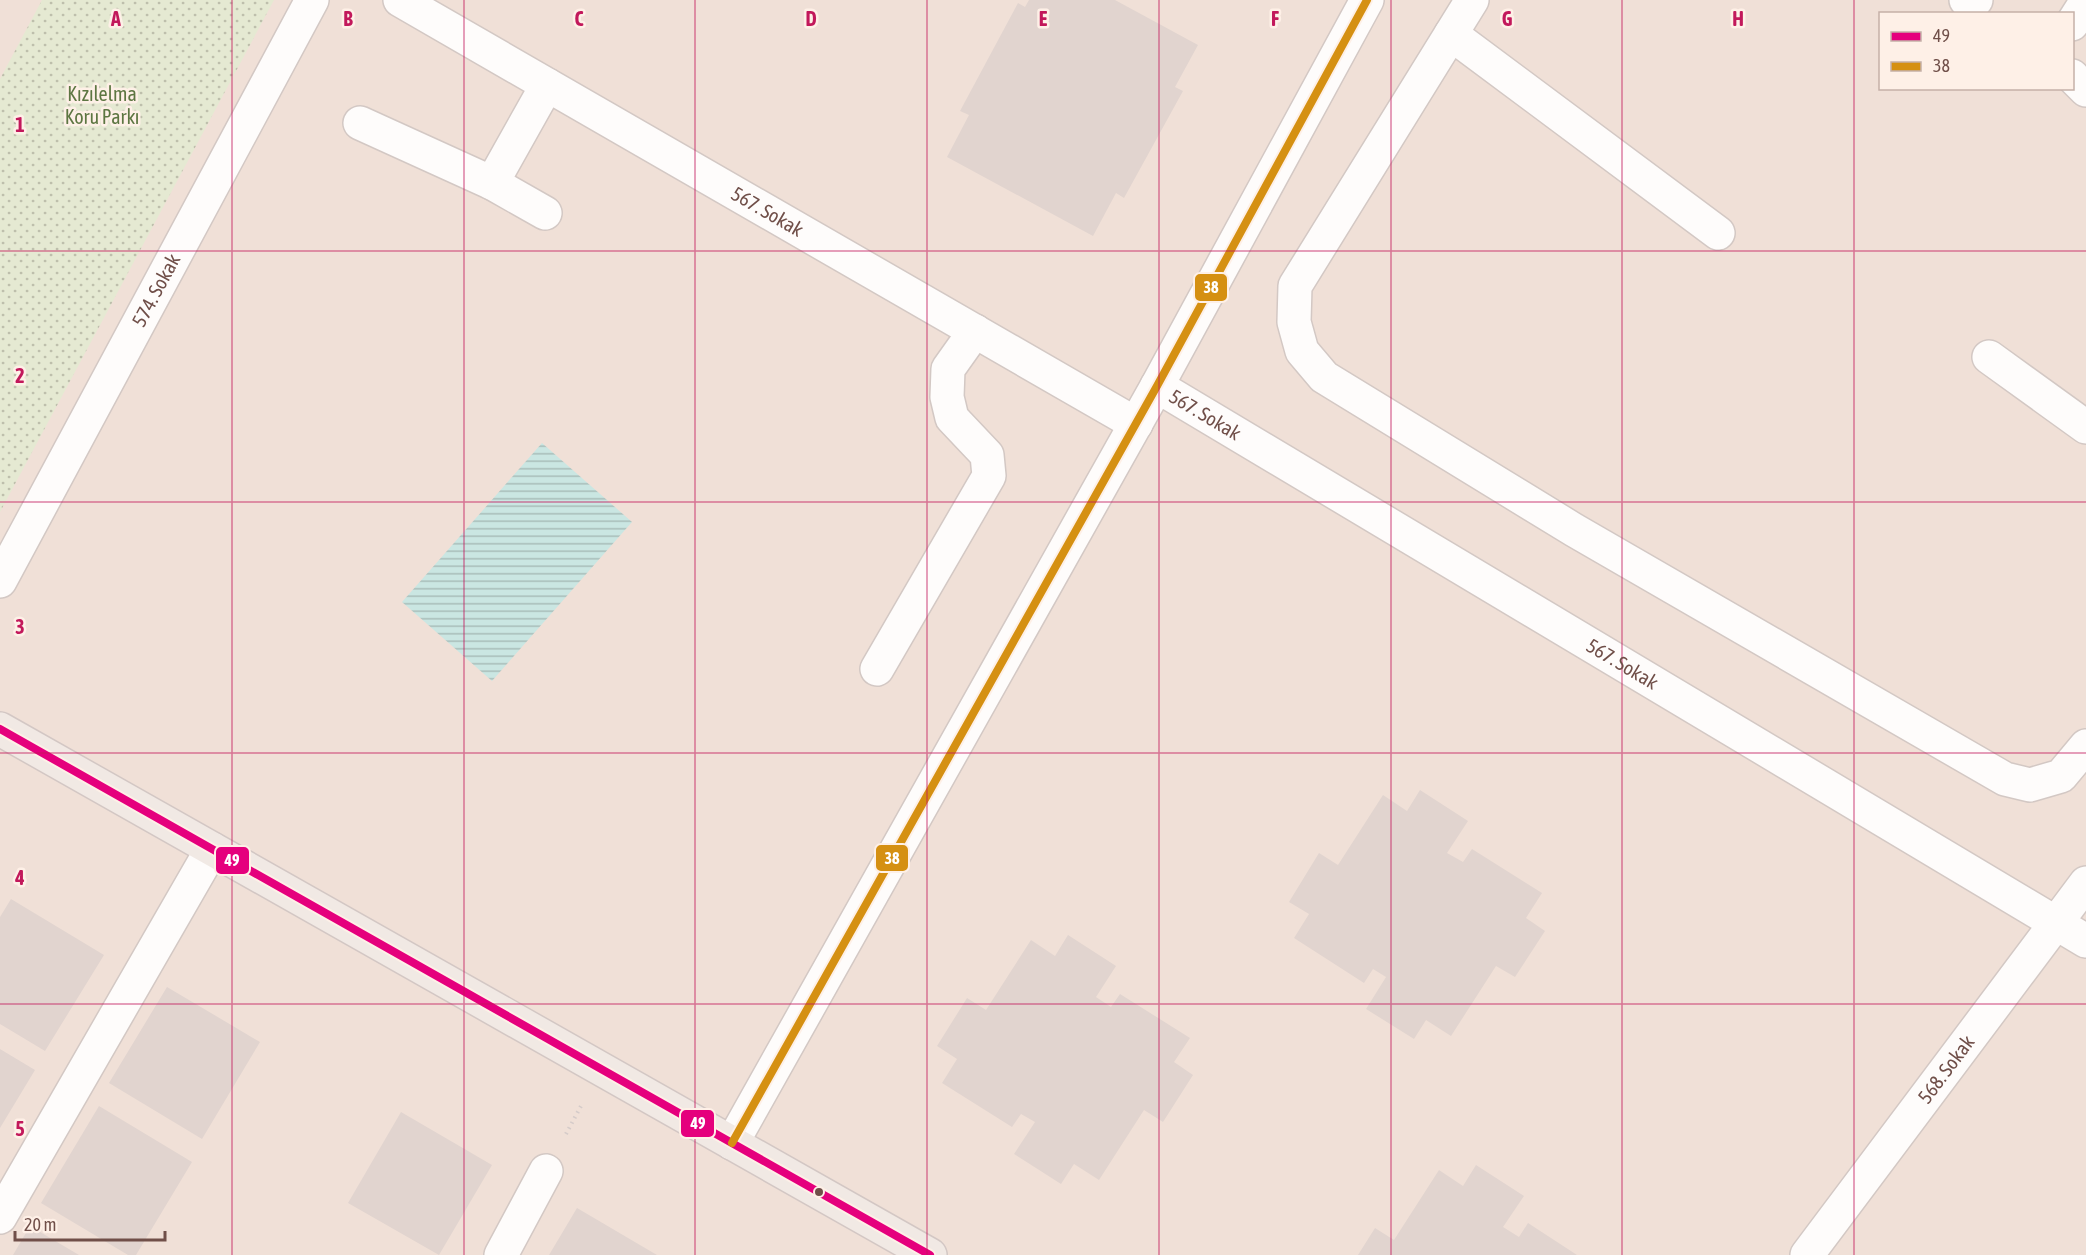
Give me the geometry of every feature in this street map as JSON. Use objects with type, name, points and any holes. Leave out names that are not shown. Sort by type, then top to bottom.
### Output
[{"type":"main road","points":[[0,729],[732,1143],[921,1253]]},
{"type":"street","name":"574. Sokak","points":[[0,581],[312,0]]},
{"type":"street","name":"567. Sokak","points":[[400,0],[1136,424]]},
{"type":"street","points":[[732,1143],[1136,424],[1367,0]]},
{"type":"street","points":[[1472,0],[1295,286],[1294,322],[1302,351],[1324,377],[1574,530],[2005,779],[2030,784],[2061,776],[2086,746]]},
{"type":"street","points":[[1966,0],[1976,0]]},
{"type":"street","points":[[2074,22],[2086,2]]},
{"type":"street","points":[[1451,34],[1718,233]]},
{"type":"street","points":[[2074,77],[2086,90]]},
{"type":"street","points":[[492,183],[547,84]]},
{"type":"street","points":[[360,123],[492,183],[545,213]]},
{"type":"street","points":[[877,669],[989,476],[987,455],[952,418],[947,397],[948,369],[975,331]]},
{"type":"street","points":[[1989,357],[2086,427]]},
{"type":"street","name":"567. Sokak","points":[[1157,386],[2086,941]]},
{"type":"street","points":[[0,1217],[212,849]]},
{"type":"street","name":"568. Sokak","points":[[1807,1255],[2086,883]]},
{"type":"street","points":[[501,1255],[546,1171]]},
{"type":"path","points":[[546,1171],[600,1069]]},
{"type":"shaded area","points":[[0,0],[2086,0],[2086,1255],[0,1255]]},
{"type":"green space","name":"Kızılelma Koru Parkı","points":[[42,0],[274,0],[0,512],[0,79]]},
{"type":"water","points":[[542,443],[632,522],[492,681],[402,602]]},
{"type":"building","points":[[1029,0],[1115,0],[1198,45],[1175,87],[1183,91],[1124,198],[1116,193],[1093,236],[947,157],[969,115],[960,111],[1018,3],[1025,7]]},
{"type":"building","points":[[1420,790],[1468,821],[1447,853],[1463,862],[1472,849],[1542,893],[1526,918],[1545,931],[1515,977],[1496,966],[1451,1036],[1426,1020],[1414,1039],[1366,1009],[1386,977],[1373,969],[1364,983],[1294,938],[1309,914],[1289,902],[1319,853],[1338,865],[1383,795],[1407,811]]},
{"type":"building","points":[[11,899],[104,955],[45,1051],[0,1024],[0,917]]},
{"type":"building","points":[[1068,935],[1116,966],[1096,997],[1111,1007],[1120,994],[1190,1038],[1174,1062],[1193,1075],[1163,1122],[1144,1110],[1099,1180],[1074,1164],[1061,1184],[1014,1154],[1035,1122],[1021,1114],[1012,1127],[942,1083],[957,1059],[937,1046],[967,998],[986,1010],[1031,940],[1055,956]]},
{"type":"building","points":[[167,987],[260,1042],[202,1139],[109,1083]]},
{"type":"building","points":[[0,1049],[35,1070],[0,1128]]},
{"type":"building","points":[[99,1106],[192,1162],[136,1255],[128,1255],[41,1203]]},
{"type":"building","points":[[401,1112],[492,1165],[439,1255],[348,1203]]},
{"type":"building","points":[[1476,1165],[1524,1196],[1503,1227],[1519,1237],[1528,1223],[1577,1255],[1358,1255],[1375,1228],[1394,1240],[1439,1170],[1463,1186]]},
{"type":"building","points":[[577,1208],[657,1255],[549,1255]]},
{"type":"building","points":[[30,1226],[79,1255],[13,1255]]},
{"type":"transit line","name":"38","points":[[732,1143],[1157,386],[1367,0]]},
{"type":"transit line","name":"49","points":[[0,729],[930,1255]]}]
